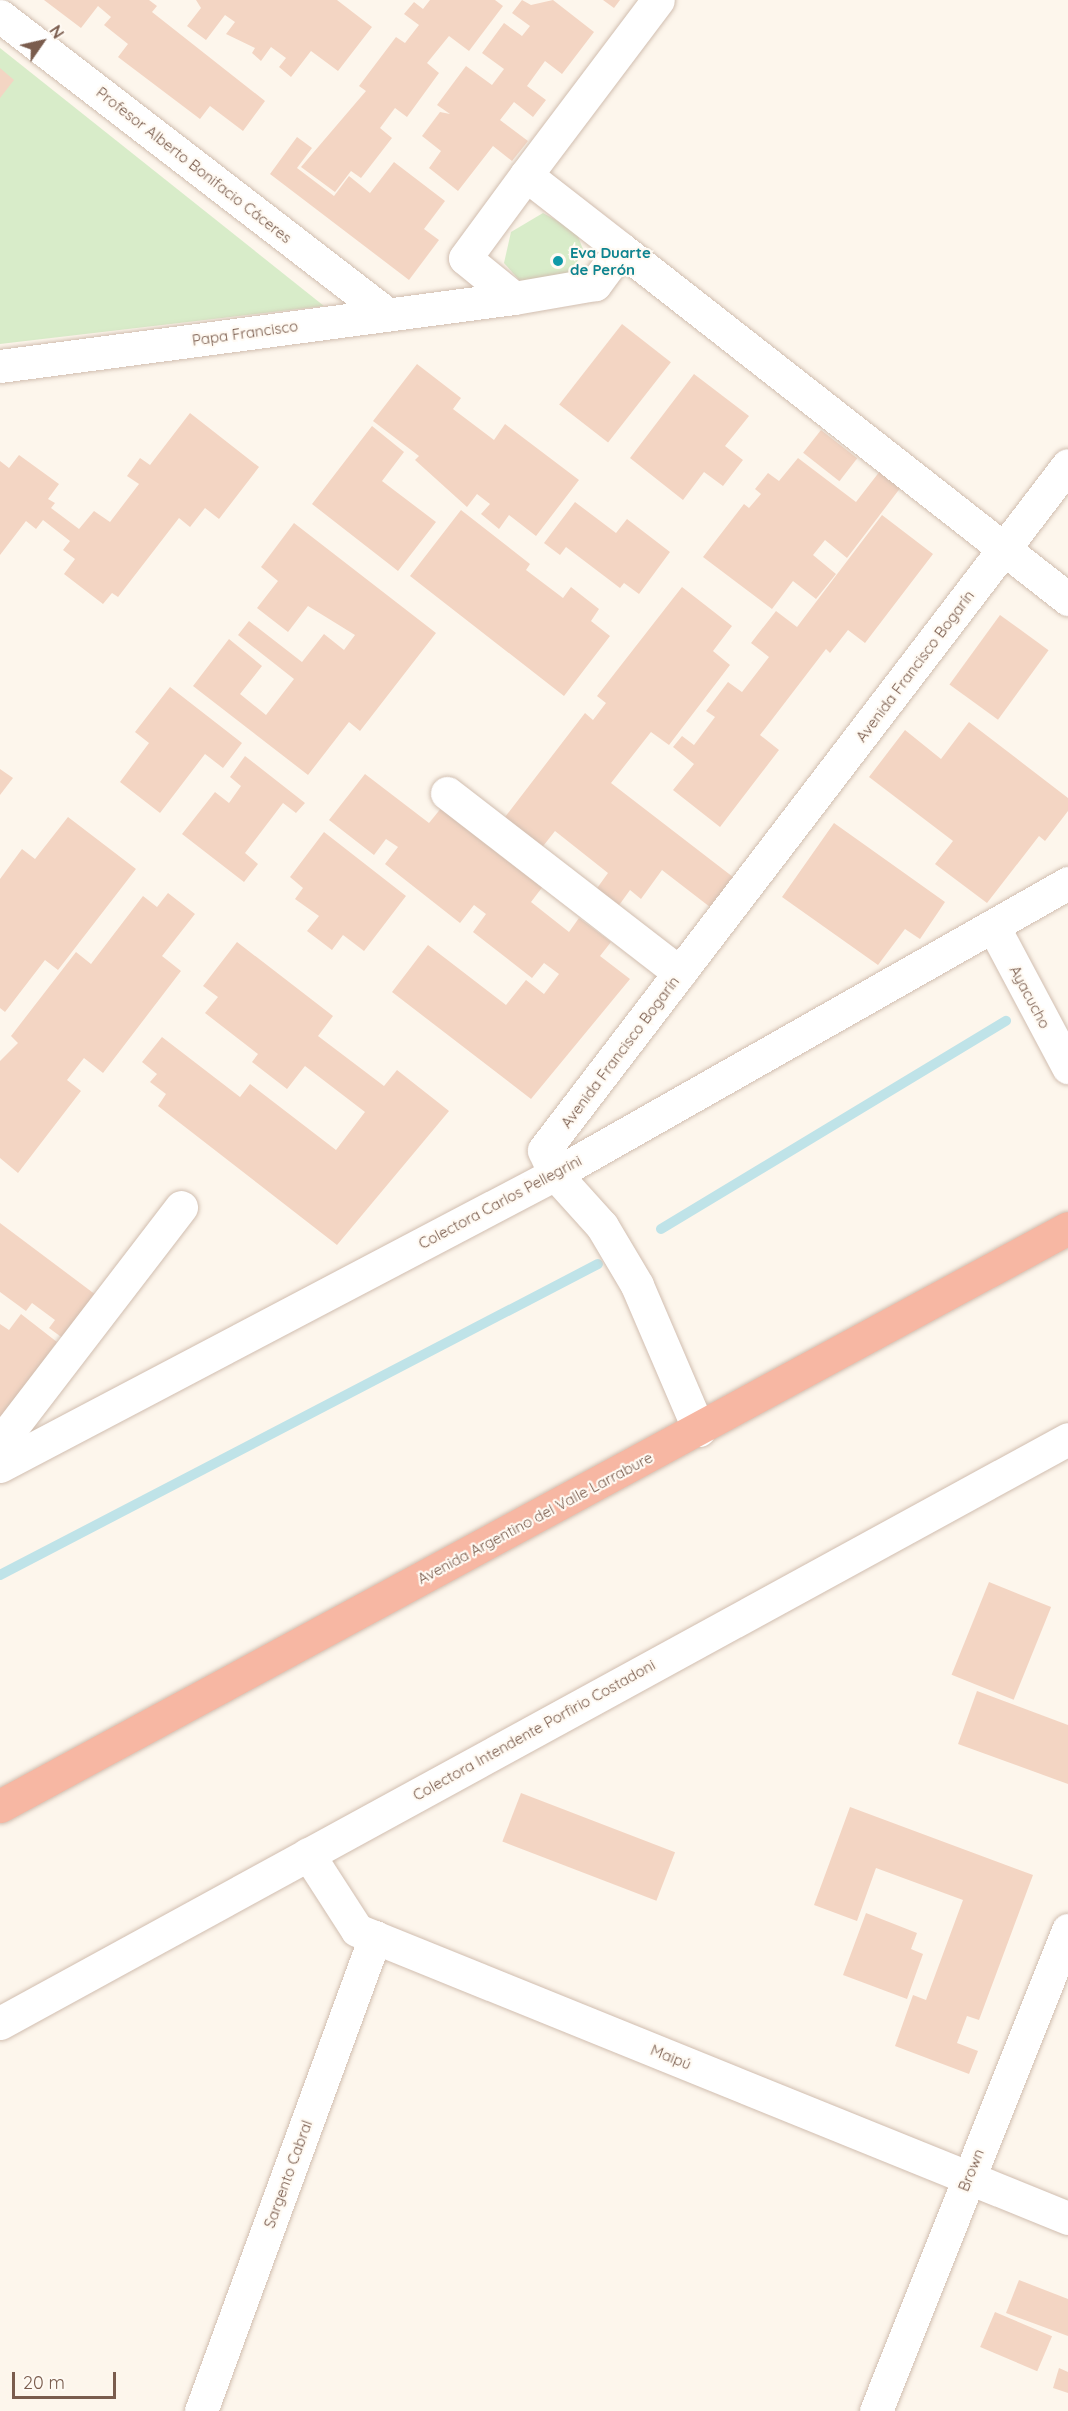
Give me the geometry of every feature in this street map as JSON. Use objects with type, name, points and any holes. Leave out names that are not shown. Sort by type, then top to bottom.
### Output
[{"type":"highway","name":"Avenida Argentino del Valle Larrabure","points":[[0,1806],[699,1430],[1068,1228]]},
{"type":"street","points":[[429,306],[658,0]]},
{"type":"street","name":"Profesor Alberto Bonifacio Cáceres","points":[[0,16],[387,314]]},
{"type":"street","points":[[526,175],[1006,547],[1068,598]]},
{"type":"street","name":"Papa Francisco","points":[[0,366],[387,314],[429,306],[514,298],[595,284],[621,249]]},
{"type":"street","points":[[465,258],[514,298]]},
{"type":"street","name":"Avenida Francisco Bogarín","points":[[555,1174],[544,1150],[1068,465]]},
{"type":"street","points":[[447,793],[680,973]]},
{"type":"street","name":"Colectora Carlos Pellegrini","points":[[0,1464],[555,1174],[1068,883]]},
{"type":"street","name":"Ayacucho","points":[[993,926],[1068,1067]]},
{"type":"street","points":[[555,1174],[602,1226],[637,1285],[699,1430]]},
{"type":"street","points":[[0,1464],[10,1430],[181,1206]]},
{"type":"street","name":"Colectora Intendente Porfirio Costadoni","points":[[0,2023],[1068,1439]]},
{"type":"street","name":"Maipú","points":[[308,1854],[357,1930],[1068,2218]]},
{"type":"street","name":"Brown","points":[[876,2411],[1068,1930]]},
{"type":"street","name":"Sargento Cabral","points":[[201,2411],[375,1937]]},
{"type":"green space","points":[[0,48],[324,306],[0,344]]},
{"type":"green space","points":[[543,213],[576,231],[584,252],[568,274],[520,281],[504,263],[511,232]]},
{"type":"building","points":[[44,0],[149,0],[157,6],[152,12],[265,101],[243,131],[210,106],[200,119],[118,57],[128,44],[104,25],[111,17],[98,6],[81,28]]},
{"type":"building","points":[[196,0],[337,0],[372,27],[338,71],[311,51],[291,77],[279,67],[286,58],[271,47],[261,61],[252,53],[255,48],[226,34],[235,22],[225,15],[206,40],[187,26],[201,8]]},
{"type":"building","points":[[430,0],[495,0],[503,6],[469,51],[449,36],[427,63],[439,73],[407,117],[395,108],[380,128],[392,138],[361,178],[351,171],[335,192],[301,167],[366,91],[359,86],[396,37],[405,43],[419,25],[404,14],[414,2],[423,9]]},
{"type":"building","points":[[522,0],[531,5],[553,0],[594,32],[562,74],[545,61],[527,86],[546,100],[533,117],[514,102],[500,120],[528,141],[512,161],[493,146],[458,191],[429,168],[441,151],[422,136],[440,112],[450,114],[437,105],[466,66],[492,85],[504,69],[482,53],[504,23],[522,36],[530,26],[512,13]]},
{"type":"building","points":[[603,0],[620,0],[614,8]]},
{"type":"building","points":[[0,68],[14,80],[0,98]]},
{"type":"building","points":[[297,137],[312,148],[297,168],[334,196],[349,176],[370,193],[394,162],[445,201],[424,229],[439,240],[409,280],[270,174]]},
{"type":"building","points":[[622,324],[671,362],[608,443],[559,404]]},
{"type":"building","points":[[417,364],[461,398],[453,409],[494,440],[505,424],[579,480],[536,536],[509,515],[499,529],[481,514],[490,504],[477,494],[467,507],[415,460],[419,456],[373,421]]},
{"type":"building","points":[[694,374],[749,416],[725,446],[743,460],[723,486],[704,472],[683,500],[630,458]]},
{"type":"building","points":[[190,413],[259,467],[219,519],[205,508],[190,527],[179,518],[118,597],[112,593],[103,604],[64,574],[75,559],[63,550],[70,541],[43,520],[36,529],[26,521],[0,555],[0,461],[9,468],[19,455],[59,484],[48,499],[55,503],[51,508],[79,529],[94,511],[110,522],[139,484],[127,476],[140,458],[150,465]]},
{"type":"building","points":[[372,426],[404,452],[382,481],[436,522],[398,571],[312,504]]},
{"type":"building","points":[[821,430],[857,458],[839,481],[803,453]]},
{"type":"building","points":[[798,458],[856,502],[880,471],[901,487],[847,558],[825,540],[813,555],[836,574],[816,599],[793,581],[772,609],[703,557],[744,504],[749,508],[761,494],[755,489],[768,473],[779,481]]},
{"type":"building","points":[[575,502],[616,533],[627,519],[670,552],[639,594],[624,583],[620,588],[566,547],[560,555],[544,543]]},
{"type":"building","points":[[461,510],[530,564],[526,570],[563,598],[571,587],[599,609],[591,621],[610,636],[564,696],[410,576]]},
{"type":"building","points":[[882,515],[933,554],[865,643],[848,630],[830,653],[826,649],[760,735],[779,750],[720,827],[673,790],[694,764],[673,747],[682,736],[694,745],[715,717],[706,711],[728,682],[742,692],[769,657],[751,643],[776,611],[797,627]]},
{"type":"building","points":[[294,523],[436,633],[360,731],[349,722],[308,775],[193,686],[229,639],[262,666],[240,694],[266,715],[294,679],[238,635],[249,621],[302,662],[324,634],[344,650],[355,635],[308,606],[288,632],[257,608],[278,581],[261,567]]},
{"type":"building","points":[[682,587],[732,626],[713,651],[730,665],[669,745],[651,732],[611,783],[733,877],[710,907],[662,870],[641,899],[630,890],[617,908],[595,891],[608,873],[555,831],[540,850],[502,821],[585,713],[593,720],[606,703],[597,696]]},
{"type":"building","points":[[1000,615],[1049,650],[998,720],[949,685]]},
{"type":"building","points":[[170,687],[242,743],[223,768],[205,754],[160,813],[120,782],[149,743],[135,732]]},
{"type":"building","points":[[969,722],[1068,798],[1068,811],[1045,841],[1039,836],[987,903],[935,864],[953,841],[869,777],[905,730],[941,759]]},
{"type":"building","points":[[245,756],[305,803],[296,813],[283,803],[245,853],[258,864],[244,882],[182,834],[215,792],[229,803],[241,786],[230,777]]},
{"type":"building","points":[[0,769],[13,778],[0,795]]},
{"type":"building","points":[[365,774],[429,823],[442,807],[544,885],[531,902],[569,932],[579,918],[611,942],[600,956],[630,979],[531,1099],[392,992],[428,945],[506,1005],[526,980],[544,994],[559,974],[544,963],[532,978],[473,932],[486,914],[474,905],[460,923],[385,864],[398,847],[386,839],[374,855],[329,820]]},
{"type":"building","points":[[68,817],[136,869],[58,970],[45,960],[5,1012],[0,1008],[0,879],[22,849],[35,859]]},
{"type":"building","points":[[834,823],[945,902],[920,939],[905,929],[878,965],[782,897]]},
{"type":"building","points":[[324,832],[406,896],[364,951],[343,935],[332,950],[307,931],[319,916],[295,899],[303,888],[290,877]]},
{"type":"building","points":[[168,893],[195,914],[162,956],[181,971],[103,1073],[84,1058],[67,1080],[81,1091],[18,1173],[0,1158],[0,1061],[18,1043],[11,1036],[76,952],[91,964],[143,896],[157,907]]},
{"type":"building","points":[[237,942],[333,1016],[318,1036],[384,1086],[397,1070],[449,1111],[337,1245],[158,1106],[166,1094],[150,1082],[157,1074],[142,1062],[162,1037],[240,1097],[250,1084],[336,1150],[365,1112],[305,1066],[287,1089],[252,1062],[258,1054],[205,1013],[218,997],[203,986]]},
{"type":"building","points":[[0,1223],[100,1298],[68,1342],[49,1328],[55,1320],[32,1303],[26,1311],[0,1292]]},
{"type":"building","points":[[21,1314],[57,1342],[0,1419],[0,1324],[9,1330]]},
{"type":"building","points":[[989,1582],[1051,1607],[1014,1700],[952,1675]]},
{"type":"building","points":[[977,1691],[1068,1725],[1068,1784],[958,1744]]},
{"type":"building","points":[[521,1793],[675,1852],[656,1901],[502,1842]]},
{"type":"building","points":[[850,1807],[1033,1875],[979,2020],[967,2016],[957,2043],[978,2051],[969,2074],[895,2046],[913,1995],[926,2000],[963,1900],[876,1868],[857,1921],[814,1905]]},
{"type":"building","points":[[866,1913],[917,1933],[911,1949],[923,1954],[907,1999],[843,1975]]},
{"type":"building","points":[[1019,2280],[1068,2299],[1068,2336],[1006,2313]]},
{"type":"building","points":[[995,2312],[1052,2336],[1037,2371],[980,2347]]},
{"type":"building","points":[[1059,2368],[1068,2372],[1068,2393],[1053,2388]]},
{"type":"waterway","points":[[661,1229],[1006,1021]]},
{"type":"waterway","points":[[0,1575],[598,1264]]},
{"type":"place","name":"Eva Duarte de Perón","points":[[558,261]]}]
